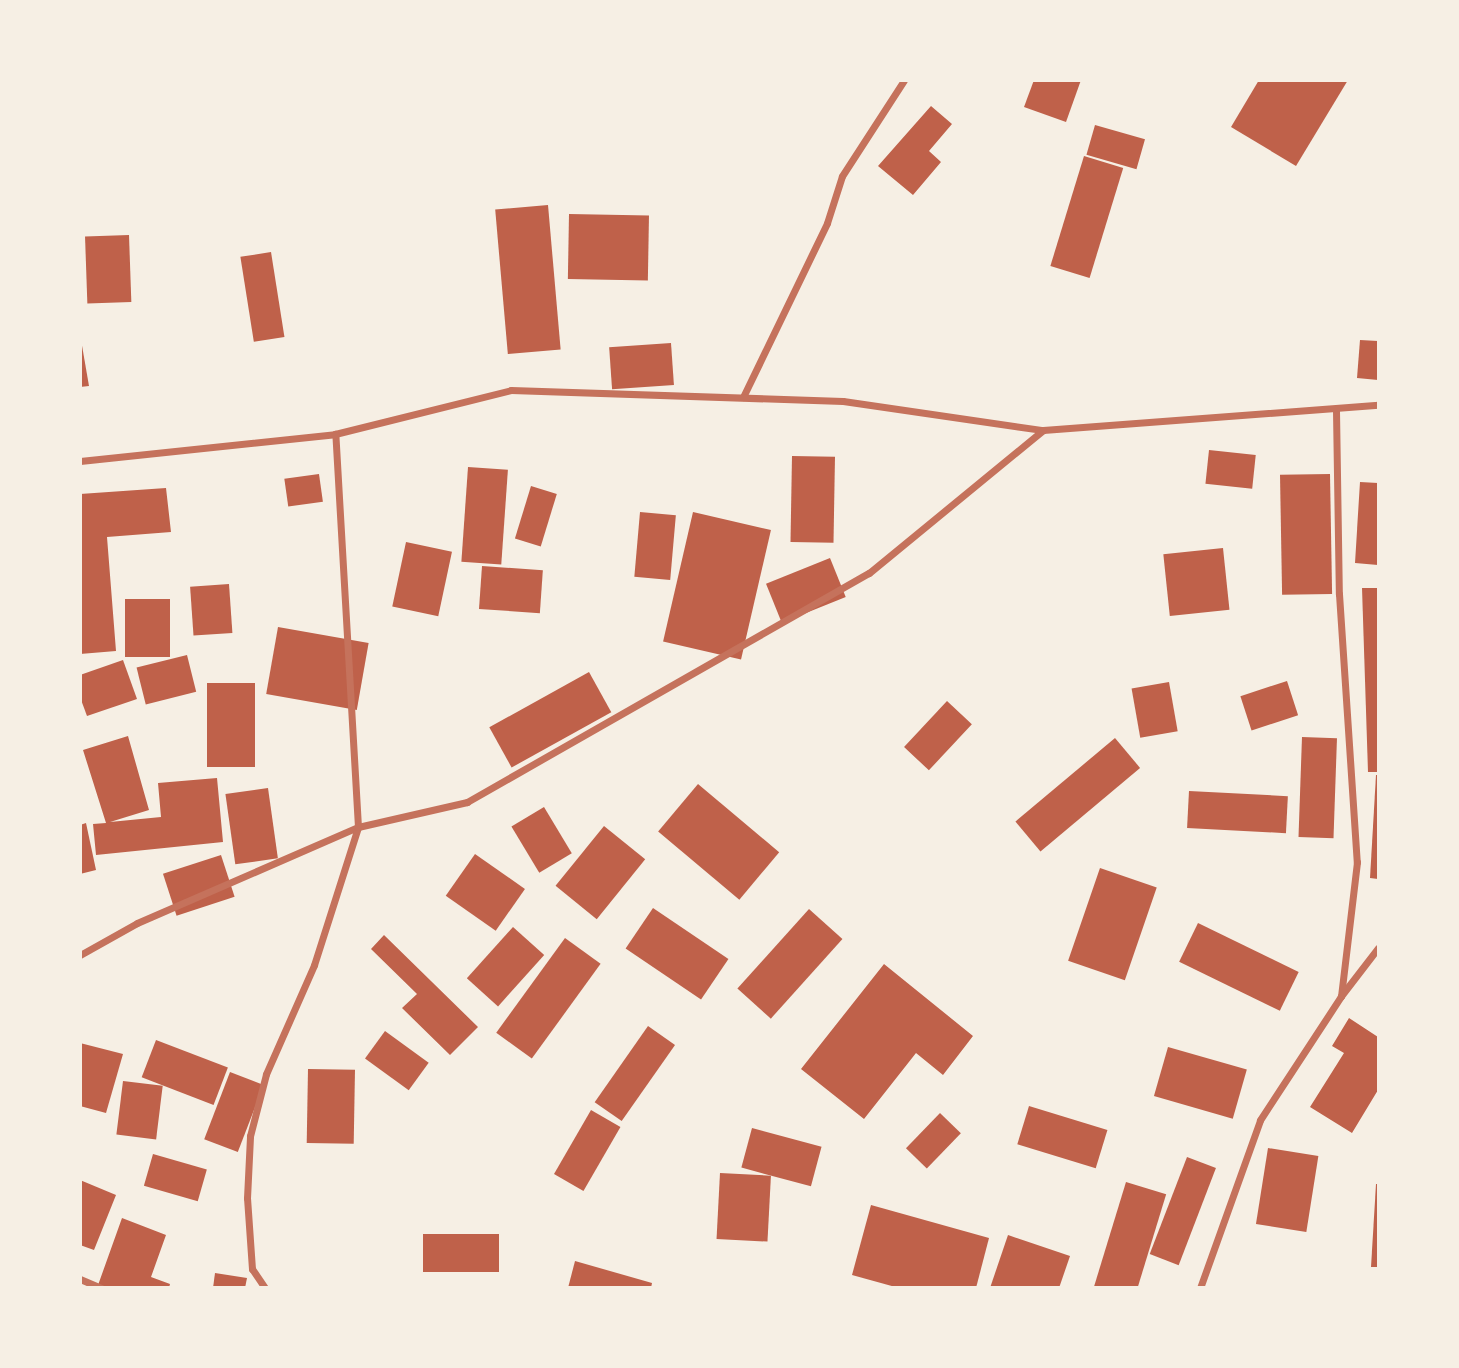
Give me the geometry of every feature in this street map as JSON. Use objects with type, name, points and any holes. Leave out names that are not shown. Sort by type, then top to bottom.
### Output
[{"type":"street","points":[[743,397],[827,223],[842,176],[904,80]]},
{"type":"street","points":[[80,461],[335,434],[511,390],[843,401],[1043,430],[1336,411],[1378,405]]},
{"type":"street","points":[[1336,411],[1339,594],[1357,862],[1341,996]]},
{"type":"street","points":[[80,956],[137,923],[358,827],[467,802],[857,579],[1043,430]]},
{"type":"street","points":[[265,1287],[252,1269],[247,1198],[250,1136],[267,1074],[314,965],[358,827],[335,434]]},
{"type":"street","points":[[1200,1287],[1260,1120],[1341,996],[1378,948]]},
{"type":"street","points":[[80,1279],[101,1287]]},
{"type":"building","points":[[1034,80],[1081,80],[1066,122],[1024,107]]},
{"type":"building","points":[[1259,80],[1348,80],[1296,166],[1231,127]]},
{"type":"building","points":[[931,106],[952,124],[929,151],[941,162],[913,195],[878,166]]},
{"type":"building","points":[[1095,125],[1145,139],[1136,169],[1086,155]]},
{"type":"building","points":[[1084,156],[1123,168],[1090,278],[1050,266]]},
{"type":"building","points":[[548,205],[561,349],[508,354],[495,210]]},
{"type":"building","points":[[569,214],[649,215],[648,280],[568,279]]},
{"type":"building","points":[[129,235],[131,302],[87,303],[85,237]]},
{"type":"building","points":[[271,252],[284,337],[254,342],[240,257]]},
{"type":"building","points":[[80,334],[89,386],[80,387]]},
{"type":"building","points":[[1360,340],[1378,341],[1378,380],[1357,378]]},
{"type":"building","points":[[671,343],[674,385],[612,389],[609,347]]},
{"type":"building","points":[[1209,450],[1256,455],[1252,489],[1205,484]]},
{"type":"building","points":[[792,456],[835,457],[833,543],[790,542]]},
{"type":"building","points":[[468,467],[508,470],[501,565],[461,562]]},
{"type":"building","points":[[319,474],[323,502],[288,507],[284,479]]},
{"type":"building","points":[[1330,474],[1332,594],[1282,595],[1280,475]]},
{"type":"building","points":[[1360,482],[1378,483],[1378,565],[1355,563]]},
{"type":"building","points":[[531,486],[557,494],[541,546],[515,539]]},
{"type":"building","points":[[166,488],[171,532],[107,537],[116,651],[80,654],[80,494]]},
{"type":"building","points":[[640,512],[676,515],[670,580],[634,577]]},
{"type":"building","points":[[693,512],[771,530],[741,660],[663,642]]},
{"type":"building","points":[[406,542],[452,552],[438,616],[392,607]]},
{"type":"building","points":[[1223,548],[1229,610],[1170,616],[1163,554]]},
{"type":"building","points":[[830,558],[846,597],[782,623],[766,584]]},
{"type":"building","points":[[482,566],[543,570],[540,613],[479,609]]},
{"type":"building","points":[[229,584],[232,633],[194,636],[190,587]]},
{"type":"building","points":[[1362,588],[1378,588],[1378,772],[1368,772]]},
{"type":"building","points":[[125,599],[170,599],[170,657],[125,657]]},
{"type":"building","points":[[278,627],[369,643],[357,710],[266,694]]},
{"type":"building","points":[[187,655],[196,692],[146,704],[137,668]]},
{"type":"building","points":[[123,660],[137,699],[87,716],[80,697],[80,675]]},
{"type":"building","points":[[589,672],[611,712],[512,768],[489,727]]},
{"type":"building","points":[[1287,681],[1298,715],[1252,730],[1240,696]]},
{"type":"building","points":[[1169,682],[1178,731],[1140,738],[1132,689]]},
{"type":"building","points":[[207,683],[255,683],[255,767],[207,767]]},
{"type":"building","points":[[947,701],[972,724],[929,770],[904,747]]},
{"type":"building","points":[[128,736],[149,810],[110,822],[161,817],[158,783],[217,778],[223,842],[96,855],[93,824],[106,823],[83,750]]},
{"type":"building","points":[[1302,737],[1337,738],[1333,838],[1299,837]]},
{"type":"building","points":[[1115,738],[1140,768],[1040,851],[1015,822]]},
{"type":"building","points":[[1378,775],[1378,879],[1370,878]]},
{"type":"building","points":[[698,784],[779,852],[739,900],[658,831]]},
{"type":"building","points":[[268,788],[278,858],[235,864],[225,794]]},
{"type":"building","points":[[1189,791],[1288,796],[1286,833],[1187,828]]},
{"type":"building","points":[[544,807],[572,853],[539,873],[511,827]]},
{"type":"building","points":[[86,823],[96,870],[80,874],[80,825]]},
{"type":"building","points":[[604,826],[645,859],[597,919],[556,886]]},
{"type":"building","points":[[475,854],[525,889],[496,931],[446,896]]},
{"type":"building","points":[[221,855],[235,897],[177,916],[163,874]]},
{"type":"building","points":[[1100,868],[1157,888],[1125,980],[1068,961]]},
{"type":"building","points":[[653,908],[728,959],[701,1000],[626,949]]},
{"type":"building","points":[[809,909],[842,939],[771,1019],[737,989]]},
{"type":"building","points":[[1198,923],[1299,972],[1280,1011],[1179,962]]},
{"type":"building","points":[[513,927],[544,955],[498,1006],[467,978]]},
{"type":"building","points":[[384,935],[478,1027],[450,1055],[402,1008],[417,994],[371,949]]},
{"type":"building","points":[[565,938],[601,964],[532,1059],[496,1033]]},
{"type":"building","points":[[884,964],[973,1036],[943,1075],[916,1053],[864,1119],[801,1069]]},
{"type":"building","points":[[1349,1018],[1378,1037],[1378,1090],[1352,1133],[1310,1107],[1344,1053],[1332,1046]]},
{"type":"building","points":[[648,1026],[675,1045],[622,1121],[595,1102]]},
{"type":"building","points":[[385,1031],[429,1063],[409,1090],[365,1059]]},
{"type":"building","points":[[156,1040],[228,1068],[214,1105],[142,1077]]},
{"type":"building","points":[[80,1043],[123,1054],[106,1113],[80,1106]]},
{"type":"building","points":[[1168,1047],[1247,1070],[1233,1119],[1154,1096]]},
{"type":"building","points":[[308,1069],[355,1070],[354,1144],[307,1143]]},
{"type":"building","points":[[230,1072],[264,1085],[238,1152],[204,1139]]},
{"type":"building","points":[[123,1081],[163,1086],[156,1139],[116,1135]]},
{"type":"building","points":[[1029,1106],[1107,1130],[1096,1168],[1017,1144]]},
{"type":"building","points":[[591,1110],[620,1127],[583,1191],[554,1174]]},
{"type":"building","points":[[940,1113],[961,1133],[927,1168],[906,1148]]},
{"type":"building","points":[[752,1128],[822,1147],[811,1186],[741,1168]]},
{"type":"building","points":[[1268,1148],[1318,1156],[1306,1232],[1256,1224]]},
{"type":"building","points":[[153,1154],[207,1169],[198,1201],[144,1186]]},
{"type":"building","points":[[1187,1157],[1216,1168],[1179,1265],[1150,1254]]},
{"type":"building","points":[[720,1173],[771,1176],[767,1242],[717,1239]]},
{"type":"building","points":[[80,1180],[116,1195],[94,1250],[80,1245]]},
{"type":"building","points":[[1126,1182],[1166,1194],[1138,1288],[1094,1287]]},
{"type":"building","points":[[1376,1184],[1378,1267],[1371,1267]]},
{"type":"building","points":[[871,1205],[989,1238],[976,1288],[899,1288],[852,1275]]},
{"type":"building","points":[[122,1218],[166,1235],[151,1277],[170,1284],[169,1288],[97,1288]]},
{"type":"building","points":[[423,1234],[499,1234],[499,1272],[423,1272]]},
{"type":"building","points":[[1008,1235],[1070,1256],[1059,1288],[990,1288]]},
{"type":"building","points":[[575,1261],[652,1283],[651,1288],[568,1288]]},
{"type":"building","points":[[215,1273],[247,1278],[245,1288],[213,1288]]}]
